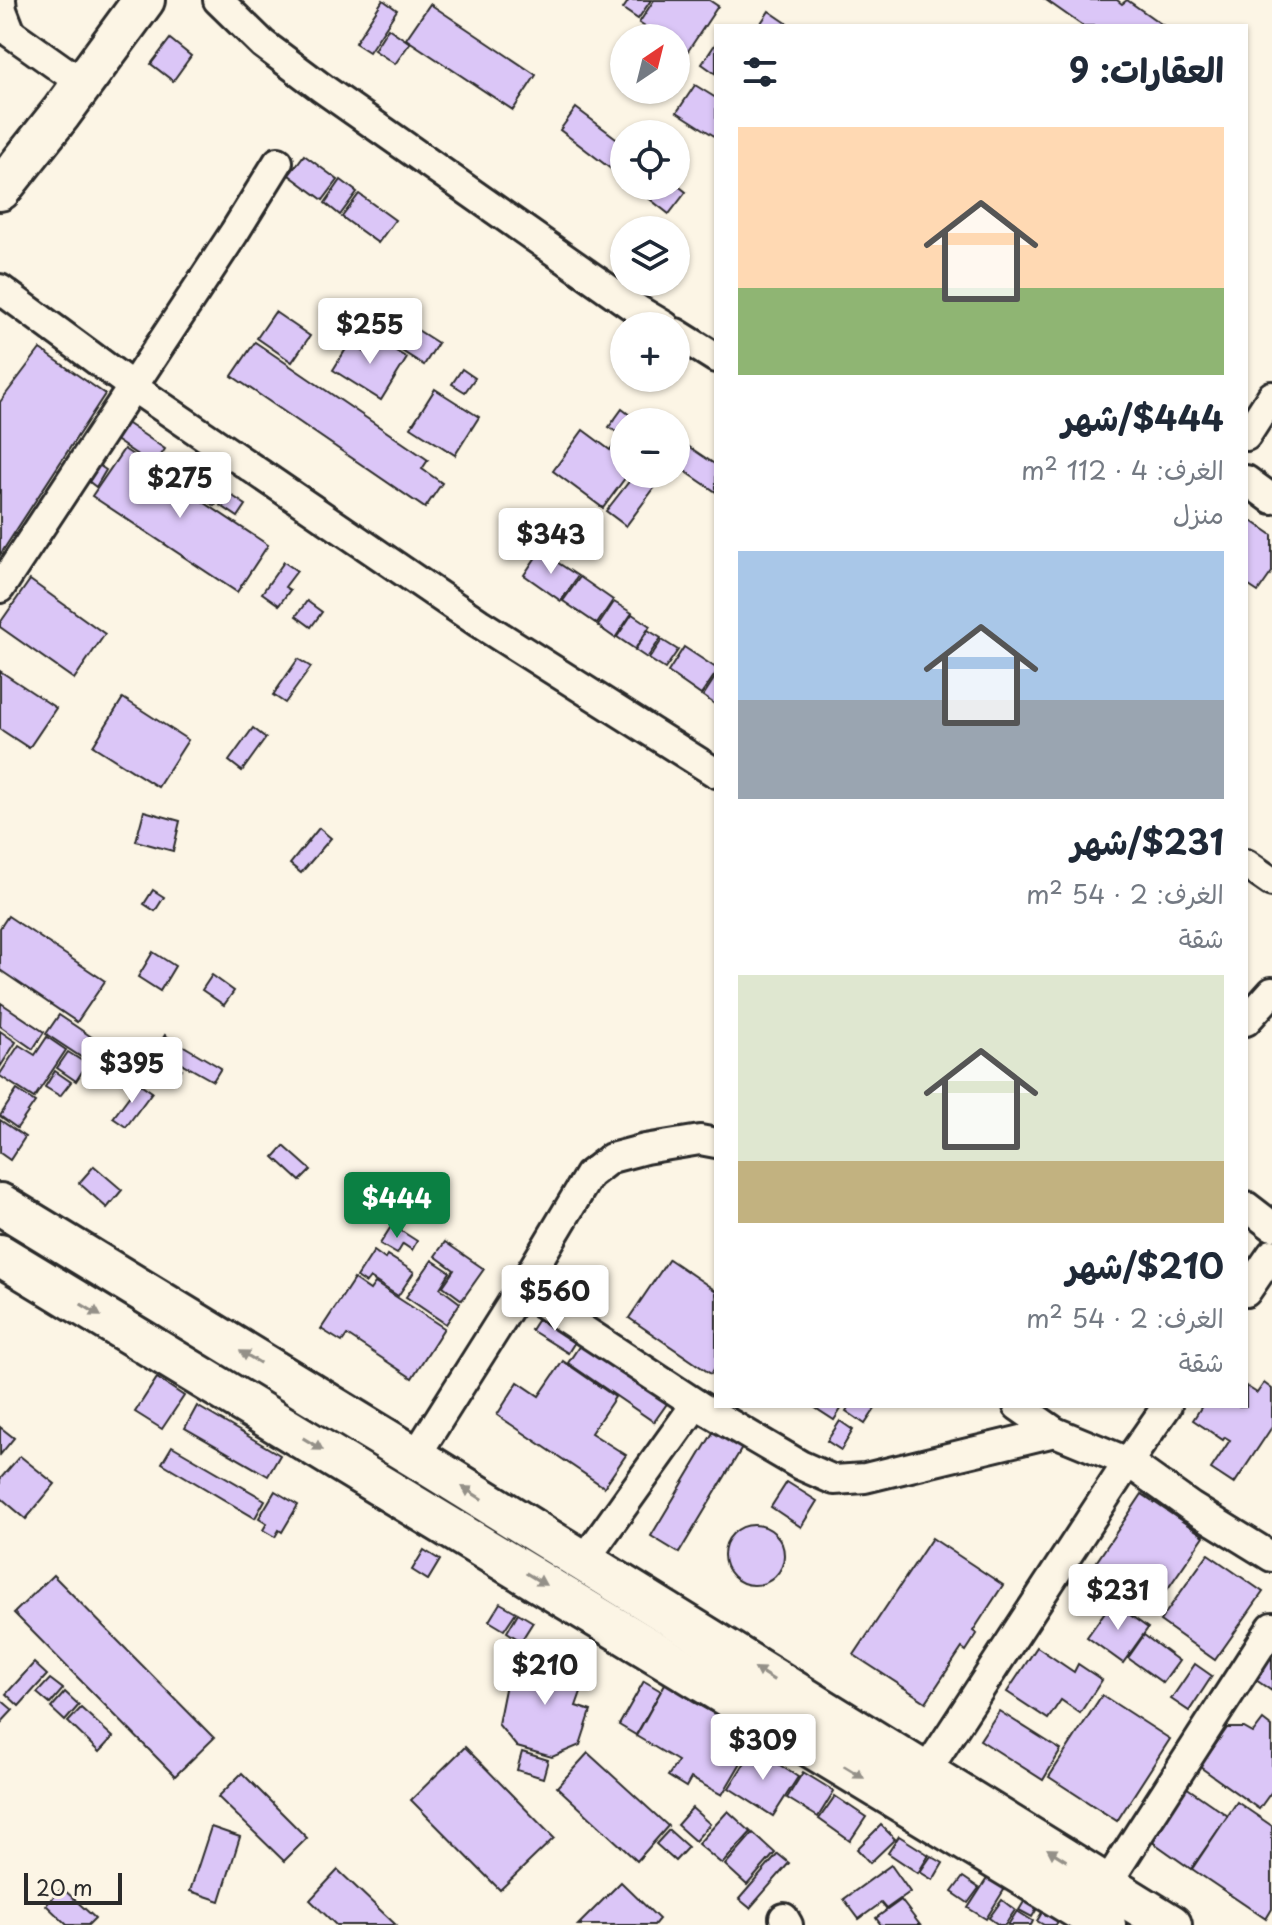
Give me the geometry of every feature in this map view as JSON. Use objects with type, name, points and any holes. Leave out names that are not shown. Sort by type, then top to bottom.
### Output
[{"type":"main road","points":[[0,190],[144,0]]},
{"type":"main road","points":[[0,1204],[415,1457],[505,1537],[583,1562],[1171,1925]]},
{"type":"main road","points":[[39,1278],[62,1242]]},
{"type":"main road","points":[[0,1255],[505,1537],[1105,1925]]},
{"type":"street","points":[[1,0],[11,33],[83,84]]},
{"type":"street","points":[[218,0],[263,44],[322,88],[641,312]]},
{"type":"street","points":[[0,588],[278,162]]},
{"type":"street","points":[[0,289],[133,387],[479,623],[714,772]]},
{"type":"street","points":[[1248,433],[1272,396]]},
{"type":"street","points":[[1248,481],[1272,499]]},
{"type":"street","points":[[1248,1019],[1272,992]]},
{"type":"street","points":[[415,1457],[589,1175],[611,1158],[645,1149],[700,1140],[714,1143]]},
{"type":"street","points":[[1248,1208],[1272,1226]]},
{"type":"street","points":[[1248,1289],[1272,1254]]},
{"type":"street","points":[[521,1289],[696,1404],[800,1465],[834,1480],[865,1478],[1055,1432]]},
{"type":"street","points":[[583,1562],[696,1404]]},
{"type":"street","points":[[1021,1408],[1055,1432],[1128,1462],[1191,1507],[1272,1557]]},
{"type":"street","points":[[925,1773],[1166,1408]]},
{"type":"street","points":[[1106,1885],[1272,1627]]},
{"type":"building","points":[[383,0],[397,10],[369,52],[355,43]]},
{"type":"building","points":[[629,0],[651,0],[638,19],[623,9]]},
{"type":"building","points":[[654,0],[709,0],[718,6],[690,48],[690,24],[639,23]]},
{"type":"building","points":[[1046,0],[1117,0],[1122,4],[1127,0],[1161,24],[1080,24]]},
{"type":"building","points":[[430,4],[536,75],[513,110],[406,39]]},
{"type":"building","points":[[769,11],[788,24],[760,24]]},
{"type":"building","points":[[388,28],[410,43],[395,64],[374,50]]},
{"type":"building","points":[[170,39],[191,56],[173,81],[151,64]]},
{"type":"building","points":[[714,46],[714,73],[702,64]]},
{"type":"building","points":[[695,85],[714,97],[714,136],[677,112],[682,104],[690,104],[690,92]]},
{"type":"building","points":[[576,108],[610,134],[610,168],[560,130]]},
{"type":"building","points":[[304,155],[338,180],[323,200],[289,175]]},
{"type":"building","points":[[341,180],[357,192],[340,215],[325,203]]},
{"type":"building","points":[[359,194],[395,220],[378,243],[342,217]]},
{"type":"building","points":[[651,200],[680,200],[669,214]]},
{"type":"building","points":[[372,301],[438,343],[424,365],[358,323]]},
{"type":"building","points":[[275,312],[310,336],[292,362],[257,338]]},
{"type":"building","points":[[359,328],[370,335],[361,350],[375,358],[383,343],[407,358],[381,400],[333,370]]},
{"type":"building","points":[[255,342],[428,460],[422,469],[442,483],[425,508],[232,376]]},
{"type":"building","points":[[40,349],[105,394],[0,555],[0,402]]},
{"type":"building","points":[[462,369],[475,378],[465,392],[452,384]]},
{"type":"building","points":[[435,389],[479,417],[455,455],[411,427]]},
{"type":"building","points":[[125,422],[165,449],[154,466],[114,439]]},
{"type":"building","points":[[583,430],[610,450],[610,488],[618,488],[603,508],[553,471]]},
{"type":"building","points":[[690,447],[714,464],[714,491],[690,474]]},
{"type":"building","points":[[124,449],[268,545],[237,592],[92,496]]},
{"type":"building","points":[[97,464],[106,470],[96,487],[87,480]]},
{"type":"building","points":[[215,485],[225,492],[215,506],[205,500]]},
{"type":"building","points":[[624,488],[654,488],[626,526],[606,511]]},
{"type":"building","points":[[228,493],[246,505],[238,517],[220,505]]},
{"type":"building","points":[[1248,518],[1272,535],[1272,572],[1258,592],[1248,585]]},
{"type":"building","points":[[540,551],[578,576],[561,601],[524,575]]},
{"type":"building","points":[[284,562],[297,571],[285,587],[290,590],[279,605],[262,593]]},
{"type":"building","points":[[580,577],[613,600],[597,624],[563,601]]},
{"type":"building","points":[[30,580],[105,634],[74,679],[0,627]]},
{"type":"building","points":[[307,601],[322,612],[311,627],[296,616]]},
{"type":"building","points":[[614,602],[632,613],[615,638],[598,626]]},
{"type":"building","points":[[632,614],[650,626],[635,649],[617,637]]},
{"type":"building","points":[[648,630],[661,638],[647,658],[635,650]]},
{"type":"building","points":[[662,640],[678,650],[665,669],[649,659]]},
{"type":"building","points":[[684,647],[714,667],[714,676],[701,695],[668,672]]},
{"type":"building","points":[[298,659],[311,667],[285,703],[273,695]]},
{"type":"building","points":[[0,671],[56,708],[29,748],[0,729]]},
{"type":"building","points":[[714,679],[714,704],[703,696]]},
{"type":"building","points":[[123,698],[188,740],[158,787],[93,746]]},
{"type":"building","points":[[253,728],[266,738],[242,771],[229,761]]},
{"type":"building","points":[[144,811],[180,821],[173,851],[136,841]]},
{"type":"building","points":[[319,828],[331,838],[301,873],[290,864]]},
{"type":"building","points":[[153,890],[164,897],[155,911],[144,904]]},
{"type":"building","points":[[8,916],[105,981],[77,1022],[0,970],[0,928]]},
{"type":"building","points":[[153,952],[175,966],[160,991],[138,977]]},
{"type":"building","points":[[212,975],[234,991],[224,1005],[202,990]]},
{"type":"building","points":[[1,1003],[44,1032],[33,1049],[0,1026]]},
{"type":"building","points":[[59,1015],[96,1040],[84,1059],[46,1034]]},
{"type":"building","points":[[0,1031],[16,1042],[0,1067]]},
{"type":"building","points":[[165,1035],[177,1043],[169,1055],[157,1048]]},
{"type":"building","points":[[47,1037],[66,1050],[34,1098],[0,1074],[19,1045],[35,1055]]},
{"type":"building","points":[[182,1045],[221,1068],[213,1081],[174,1059]]},
{"type":"building","points":[[68,1052],[87,1064],[76,1081],[57,1068]]},
{"type":"building","points":[[162,1060],[182,1069],[176,1081],[156,1071]]},
{"type":"building","points":[[55,1071],[71,1082],[60,1096],[45,1087]]},
{"type":"building","points":[[139,1083],[152,1092],[126,1127],[113,1118]]},
{"type":"building","points":[[17,1090],[35,1102],[17,1128],[0,1116]]},
{"type":"building","points":[[0,1120],[25,1137],[10,1160],[0,1153]]},
{"type":"building","points":[[284,1146],[311,1170],[300,1181],[274,1157]]},
{"type":"building","points":[[94,1166],[122,1190],[107,1208],[79,1183]]},
{"type":"building","points":[[392,1225],[417,1241],[412,1250],[403,1244],[397,1254],[380,1244]]},
{"type":"building","points":[[445,1242],[484,1269],[462,1300],[443,1286],[454,1270],[435,1256]]},
{"type":"building","points":[[374,1251],[385,1259],[387,1255],[414,1272],[398,1296],[370,1278],[366,1283],[357,1277]]},
{"type":"building","points":[[669,1259],[714,1290],[714,1369],[711,1374],[629,1318]]},
{"type":"building","points":[[432,1260],[450,1272],[440,1288],[460,1303],[446,1324],[406,1297]]},
{"type":"building","points":[[354,1279],[370,1290],[375,1283],[444,1328],[412,1378],[347,1335],[342,1342],[321,1329]]},
{"type":"building","points":[[542,1313],[578,1337],[568,1353],[531,1330]]},
{"type":"building","points":[[584,1339],[671,1398],[654,1422],[568,1363]]},
{"type":"building","points":[[563,1361],[615,1397],[591,1433],[626,1455],[604,1487],[497,1415],[518,1382],[539,1396]]},
{"type":"building","points":[[157,1378],[184,1396],[162,1429],[135,1412]]},
{"type":"building","points":[[1264,1383],[1272,1389],[1272,1427],[1234,1484],[1211,1469],[1230,1440],[1225,1437],[1223,1440],[1193,1420],[1201,1408],[1248,1408],[1248,1387],[1257,1393]]},
{"type":"building","points":[[197,1406],[280,1455],[268,1476],[185,1428]]},
{"type":"building","points":[[816,1408],[842,1408],[834,1420]]},
{"type":"building","points":[[848,1408],[876,1408],[865,1424],[846,1411]]},
{"type":"building","points":[[840,1421],[853,1430],[841,1450],[827,1441]]},
{"type":"building","points":[[0,1427],[14,1438],[0,1455]]},
{"type":"building","points":[[714,1431],[742,1448],[679,1553],[651,1536]]},
{"type":"building","points":[[172,1446],[265,1500],[255,1518],[162,1463]]},
{"type":"building","points":[[20,1456],[55,1484],[26,1519],[0,1497],[0,1479]]},
{"type":"building","points":[[787,1482],[817,1501],[801,1527],[771,1507]]},
{"type":"building","points":[[275,1491],[298,1505],[282,1532],[279,1530],[275,1537],[263,1530],[267,1523],[259,1518]]},
{"type":"building","points":[[1142,1494],[1204,1536],[1151,1613],[1124,1595],[1133,1582],[1127,1578],[1120,1589],[1091,1570]]},
{"type":"building","points":[[754,1525],[766,1527],[775,1534],[782,1543],[782,1567],[775,1576],[766,1583],[754,1585],[742,1583],[733,1576],[726,1567],[724,1555],[726,1543],[733,1534],[742,1527]]},
{"type":"building","points":[[932,1538],[1003,1585],[973,1631],[977,1634],[966,1651],[962,1648],[926,1702],[854,1655]]},
{"type":"building","points":[[424,1550],[440,1560],[428,1580],[412,1570]]},
{"type":"building","points":[[1208,1554],[1263,1592],[1215,1660],[1160,1621]]},
{"type":"building","points":[[53,1575],[214,1738],[175,1776],[14,1613]]},
{"type":"building","points":[[1112,1602],[1148,1628],[1123,1663],[1087,1637]]},
{"type":"building","points":[[500,1603],[516,1612],[504,1630],[489,1621]]},
{"type":"building","points":[[518,1613],[533,1622],[521,1641],[507,1632]]},
{"type":"building","points":[[1144,1635],[1179,1661],[1163,1683],[1128,1658]]},
{"type":"building","points":[[550,1645],[569,1652],[565,1662],[547,1655]]},
{"type":"building","points":[[1037,1647],[1074,1672],[1078,1664],[1102,1680],[1080,1713],[1061,1700],[1048,1719],[1007,1692]]},
{"type":"building","points":[[536,1654],[588,1672],[576,1706],[591,1711],[580,1745],[552,1757],[517,1747],[498,1724],[507,1679]]},
{"type":"building","points":[[1272,1655],[1272,1691],[1256,1680]]},
{"type":"building","points":[[34,1663],[47,1675],[19,1706],[6,1694]]},
{"type":"building","points":[[1195,1664],[1212,1676],[1189,1711],[1171,1699]]},
{"type":"building","points":[[50,1679],[63,1689],[50,1704],[37,1693]]},
{"type":"building","points":[[644,1681],[661,1691],[636,1735],[619,1725]]},
{"type":"building","points":[[666,1682],[695,1699],[693,1702],[756,1737],[722,1795],[691,1778],[686,1787],[668,1776],[678,1761],[636,1736]]},
{"type":"building","points":[[65,1692],[79,1705],[65,1721],[51,1708]]},
{"type":"building","points":[[1102,1695],[1170,1739],[1117,1821],[1049,1777]]},
{"type":"building","points":[[0,1699],[13,1710],[0,1724]]},
{"type":"building","points":[[81,1708],[113,1737],[99,1752],[68,1722]]},
{"type":"building","points":[[999,1711],[1061,1750],[1043,1780],[980,1740]]},
{"type":"building","points":[[1263,1720],[1272,1727],[1272,1791],[1259,1809],[1200,1767],[1227,1728],[1244,1728],[1253,1733]]},
{"type":"building","points":[[465,1747],[554,1838],[500,1890],[411,1800]]},
{"type":"building","points":[[754,1748],[798,1777],[773,1816],[729,1788]]},
{"type":"building","points":[[522,1752],[548,1760],[543,1778],[517,1770]]},
{"type":"building","points":[[588,1753],[668,1826],[637,1861],[557,1787]]},
{"type":"building","points":[[803,1772],[834,1791],[818,1817],[787,1798]]},
{"type":"building","points":[[242,1773],[307,1838],[284,1861],[218,1797]]},
{"type":"building","points":[[1183,1785],[1228,1816],[1191,1869],[1147,1838]]},
{"type":"building","points":[[835,1796],[866,1817],[850,1841],[819,1819]]},
{"type":"building","points":[[1237,1802],[1272,1826],[1272,1909],[1266,1919],[1192,1869]]},
{"type":"building","points":[[692,1808],[710,1824],[695,1841],[677,1825]]},
{"type":"building","points":[[728,1811],[751,1832],[722,1864],[698,1844]]},
{"type":"building","points":[[881,1825],[895,1839],[870,1863],[857,1849]]},
{"type":"building","points":[[211,1827],[240,1837],[220,1901],[190,1891]]},
{"type":"building","points":[[669,1830],[688,1847],[675,1861],[656,1844]]},
{"type":"building","points":[[753,1833],[775,1853],[747,1885],[725,1865]]},
{"type":"building","points":[[899,1836],[929,1855],[918,1873],[888,1853]]},
{"type":"building","points":[[778,1854],[789,1863],[750,1908],[739,1899]]},
{"type":"building","points":[[931,1856],[943,1863],[933,1880],[920,1872]]},
{"type":"building","points":[[891,1865],[910,1892],[886,1909],[881,1903],[859,1919],[844,1899]]},
{"type":"building","points":[[338,1870],[396,1925],[336,1925],[310,1900]]},
{"type":"building","points":[[990,1874],[1007,1885],[986,1919],[968,1908]]},
{"type":"building","points":[[963,1877],[979,1888],[968,1903],[952,1892]]},
{"type":"building","points":[[621,1882],[659,1919],[654,1925],[578,1925]]},
{"type":"building","points":[[62,1888],[95,1918],[88,1925],[67,1925],[46,1905]]},
{"type":"building","points":[[1028,1895],[1041,1902],[1032,1917],[1019,1910]]},
{"type":"building","points":[[901,1900],[920,1925],[881,1925],[876,1918]]},
{"type":"building","points":[[1002,1900],[1015,1910],[1005,1925],[999,1925],[989,1918]]},
{"type":"building","points":[[1044,1909],[1060,1917],[1056,1925],[1044,1925],[1037,1921]]},
{"type":"building","points":[[1017,1911],[1033,1921],[1031,1925],[1008,1925]]}]
